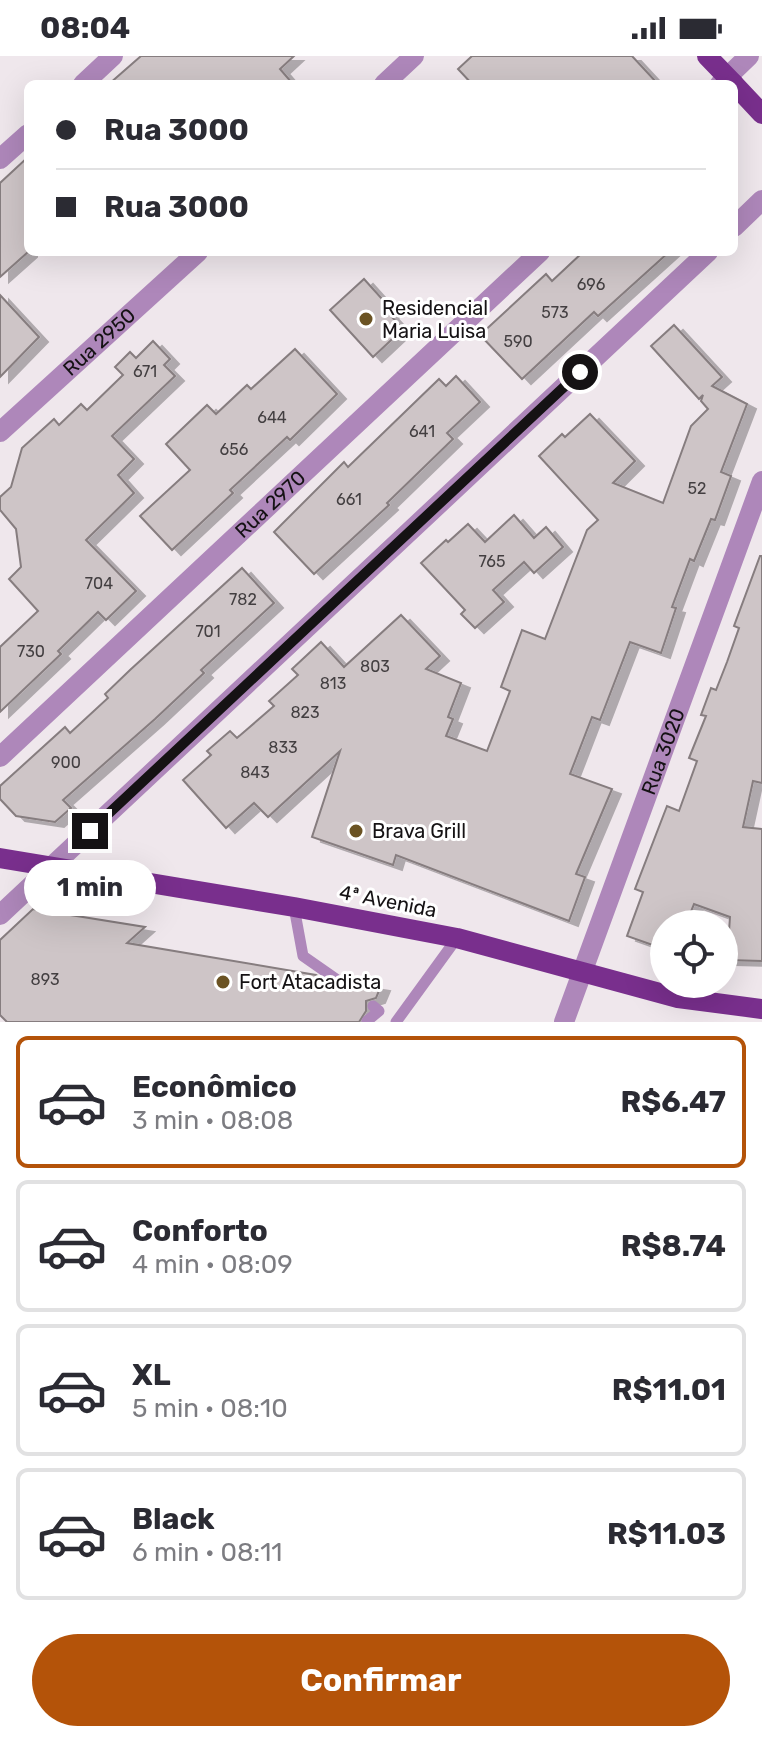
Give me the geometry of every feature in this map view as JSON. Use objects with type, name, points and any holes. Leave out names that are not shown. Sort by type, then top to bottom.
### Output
[{"type":"main road","points":[[707,56],[727,80]]},
{"type":"main road","points":[[738,91],[762,114]]},
{"type":"main road","name":"4ª Avenida","points":[[0,858],[294,907],[457,938],[678,998],[762,1009]]},
{"type":"street","points":[[87,80],[113,56]]},
{"type":"street","points":[[388,80],[414,56]]},
{"type":"street","points":[[731,80],[749,56]]},
{"type":"street","points":[[0,159],[24,138]]},
{"type":"street","points":[[738,223],[762,200]]},
{"type":"street","name":"Rua 2950","points":[[0,432],[194,256]]},
{"type":"street","name":"Rua 2970","points":[[0,757],[536,256]]},
{"type":"street","points":[[0,915],[704,256]]},
{"type":"street","name":"Rua 3020","points":[[564,1022],[762,481]]},
{"type":"lane","points":[[294,907],[303,956],[336,979]]},
{"type":"lane","points":[[396,1022],[457,938]]},
{"type":"lane","points":[[367,1021],[379,1011],[373,1006]]},
{"type":"building","points":[[141,56],[294,56],[280,69],[290,80],[114,80]]},
{"type":"building","points":[[472,56],[632,56],[654,80],[468,80],[458,69]]},
{"type":"building","points":[[24,161],[24,256],[0,277],[0,183]]},
{"type":"building","points":[[579,256],[665,256],[598,316],[594,312],[522,379],[480,335],[546,274],[552,281]]},
{"type":"building","name":"Residencial Maria Luisa","points":[[364,279],[392,310],[389,314],[403,329],[373,357],[330,310]]},
{"type":"building","points":[[0,295],[39,337],[0,377]]},
{"type":"building","points":[[674,325],[722,377],[712,386],[747,404],[721,472],[731,476],[715,520],[711,519],[694,561],[690,559],[672,607],[676,608],[661,653],[630,642],[600,720],[592,717],[570,774],[612,789],[576,874],[585,877],[569,921],[396,855],[393,865],[312,837],[340,751],[268,817],[254,803],[226,828],[183,780],[211,755],[207,751],[230,731],[237,738],[274,706],[269,701],[298,675],[292,669],[321,642],[344,667],[401,615],[440,656],[426,669],[461,683],[448,717],[453,719],[446,736],[487,751],[510,691],[501,687],[522,630],[545,639],[587,530],[598,520],[539,456],[590,414],[635,461],[613,483],[663,503],[691,426],[708,409],[701,401],[703,395],[699,399],[651,346]]},
{"type":"building","points":[[153,341],[170,359],[164,365],[175,376],[112,436],[134,459],[118,475],[134,493],[86,540],[136,591],[106,620],[98,612],[58,651],[61,654],[0,712],[0,647],[38,611],[9,579],[21,567],[16,529],[0,510],[0,497],[11,487],[22,448],[54,419],[59,425],[81,404],[87,410],[123,375],[115,367],[130,352],[136,358]]},
{"type":"building","points":[[295,349],[337,394],[290,440],[287,437],[230,490],[233,493],[172,550],[140,516],[190,470],[166,444],[207,405],[216,414],[247,385],[251,389]]},
{"type":"building","points":[[456,376],[480,402],[447,433],[453,439],[387,503],[389,505],[314,574],[274,532],[344,462],[348,467],[439,379],[446,386]]},
{"type":"building","points":[[514,515],[534,538],[546,527],[563,547],[534,573],[524,562],[493,590],[504,602],[475,628],[461,614],[465,610],[421,563],[468,524],[485,542]]},
{"type":"building","points":[[762,556],[762,783],[753,781],[743,827],[762,829],[762,961],[738,960],[738,910],[711,910],[694,904],[692,910],[650,910],[650,944],[627,936],[643,892],[635,889],[667,806],[679,811],[697,761],[689,758],[706,716],[701,715],[711,688],[716,690],[739,628],[734,626]]},
{"type":"building","points":[[242,568],[274,603],[201,670],[204,673],[155,719],[63,800],[71,808],[55,822],[16,816],[0,799],[0,786],[65,727],[70,733],[108,698],[105,694],[130,670]]},
{"type":"building","name":"Fort Atacadista","points":[[33,909],[145,927],[127,943],[316,975],[335,987],[344,980],[381,986],[376,998],[366,1001],[366,1011],[359,1022],[7,1022],[0,1015],[0,940]]},
{"type":"place","name":"Residencial Maria Luisa","points":[[366,319]]},
{"type":"place","name":"Brava Grill","points":[[356,831]]},
{"type":"place","name":"Fort Atacadista","points":[[223,982]]},
{"type":"route","points":[[90,831],[580,372]]}]
